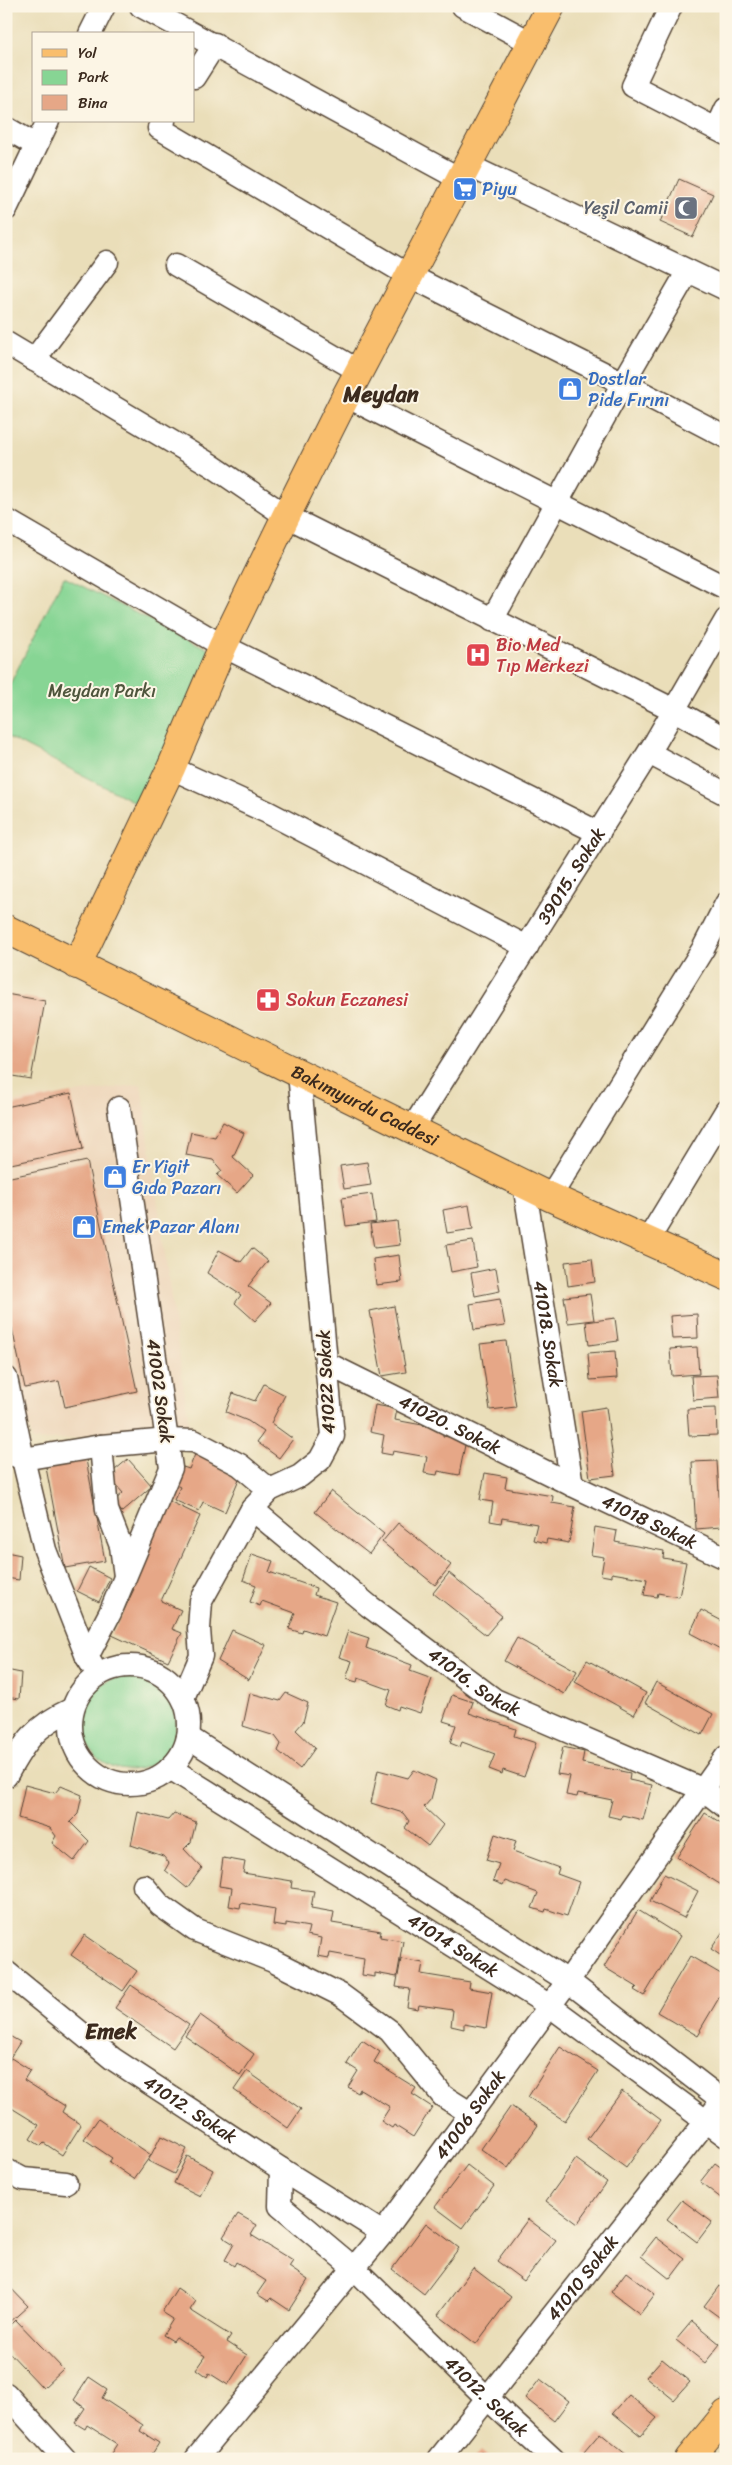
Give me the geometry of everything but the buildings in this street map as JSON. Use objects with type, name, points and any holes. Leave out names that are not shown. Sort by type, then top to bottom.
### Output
[{"type":"main road","points":[[77,965],[171,768],[223,646],[286,516],[346,396],[550,6]]},
{"type":"main road","name":"Bakımyurdu Caddesi","points":[[6,929],[550,1197],[726,1276]]},
{"type":"main road","points":[[689,2459],[726,2414]]},
{"type":"street","points":[[91,32],[104,6]]},
{"type":"street","points":[[141,6],[192,32]]},
{"type":"street","points":[[671,6],[634,86],[723,124]]},
{"type":"street","points":[[470,8],[530,42]]},
{"type":"street","points":[[195,34],[464,172],[726,289]]},
{"type":"street","points":[[195,74],[215,44]]},
{"type":"street","points":[[6,209],[48,122]]},
{"type":"street","points":[[163,122],[160,128],[410,276],[726,437]]},
{"type":"street","points":[[6,128],[36,145]]},
{"type":"street","points":[[34,360],[107,262]]},
{"type":"street","points":[[176,265],[360,372]]},
{"type":"street","points":[[492,620],[623,383],[688,271]]},
{"type":"street","points":[[6,343],[211,466],[286,516],[674,710],[726,739]]},
{"type":"street","points":[[346,396],[558,501],[726,588]]},
{"type":"street","points":[[6,520],[223,646],[599,833]]},
{"type":"street","name":"39015. Sokak","points":[[412,1129],[649,753],[726,620]]},
{"type":"street","points":[[649,753],[726,794]]},
{"type":"street","points":[[171,768],[267,812],[528,946]]},
{"type":"street","points":[[550,1197],[703,949],[726,904]]},
{"type":"street","name":"41022 Sokak","points":[[183,1698],[201,1656],[199,1629],[201,1601],[252,1509],[270,1490],[300,1476],[320,1460],[333,1436],[328,1364],[299,1073]]},
{"type":"street","name":"41002 Sokak","points":[[92,1666],[125,1577],[171,1468],[119,1108]]},
{"type":"street","points":[[648,1240],[726,1111]]},
{"type":"street","name":"41018. Sokak","points":[[524,1184],[572,1485]]},
{"type":"street","name":"41020. Sokak","points":[[328,1364],[572,1485]]},
{"type":"street","points":[[6,1378],[14,1455],[45,1550],[92,1666],[72,1709],[70,1729],[76,1750],[93,1772],[112,1782],[131,1785],[151,1781],[170,1768],[185,1750],[191,1723],[183,1698],[174,1684],[157,1671],[132,1665],[111,1668],[92,1666]]},
{"type":"street","points":[[14,1455],[168,1440],[194,1441],[240,1464],[270,1490]]},
{"type":"street","points":[[102,1446],[107,1510],[121,1546],[125,1577]]},
{"type":"street","name":"41018 Sokak","points":[[572,1485],[726,1558]]},
{"type":"street","name":"41016. Sokak","points":[[252,1509],[369,1606],[495,1700],[704,1790],[726,1806]]},
{"type":"street","points":[[6,1776],[24,1743],[49,1720],[72,1709]]},
{"type":"street","name":"41014 Sokak","points":[[188,1737],[568,1981],[725,2100]]},
{"type":"street","name":"41006 Sokak","points":[[196,2459],[383,2233],[550,2006],[726,1757]]},
{"type":"street","name":"41014 Sokak","points":[[170,1768],[550,2006],[726,2136]]},
{"type":"street","points":[[144,1886],[160,1905],[196,1930],[273,1961],[340,1995],[390,2031],[443,2096],[470,2114]]},
{"type":"street","name":"41012. Sokak","points":[[6,1972],[113,2058],[281,2170],[383,2233]]},
{"type":"street","name":"41010 Sokak","points":[[439,2459],[725,2100]]},
{"type":"street","points":[[6,2170],[23,2179],[66,2183]]},
{"type":"street","name":"41012. Sokak","points":[[281,2170],[280,2206],[355,2269],[487,2398],[553,2459]]},
{"type":"street","points":[[6,2394],[65,2459]]},
{"type":"shaded area","name":"Emek Pazar Alanı","points":[[141,1084],[190,1432],[33,1441],[6,1349],[6,1105],[16,1101]]},
{"type":"green space","name":"Meydan Parkı","points":[[64,577],[212,651],[144,807],[6,736],[6,692]]},
{"type":"green space","points":[[129,1676],[147,1680],[162,1690],[172,1705],[176,1723],[172,1741],[162,1756],[147,1766],[129,1770],[111,1766],[96,1756],[86,1741],[82,1723],[86,1705],[96,1690],[111,1680]]},
{"type":"place","name":"Piyu","points":[[465,189]]},
{"type":"place","name":"Yeşil Camii","points":[[686,208]]},
{"type":"place","name":"Dostlar Pide Fırını","points":[[570,389]]},
{"type":"place","name":"Bio Med Tıp Merkezi","points":[[478,655]]},
{"type":"place","name":"Sokun Eczanesi","points":[[268,1000]]},
{"type":"place","name":"Er Yigit Gıda Pazarı","points":[[115,1177]]},
{"type":"place","name":"Emek Pazar Alanı","points":[[84,1227]]},
{"type":"district","name":"Meydan","points":[[381,394]]},
{"type":"district","name":"Emek","points":[[111,2031]]}]
